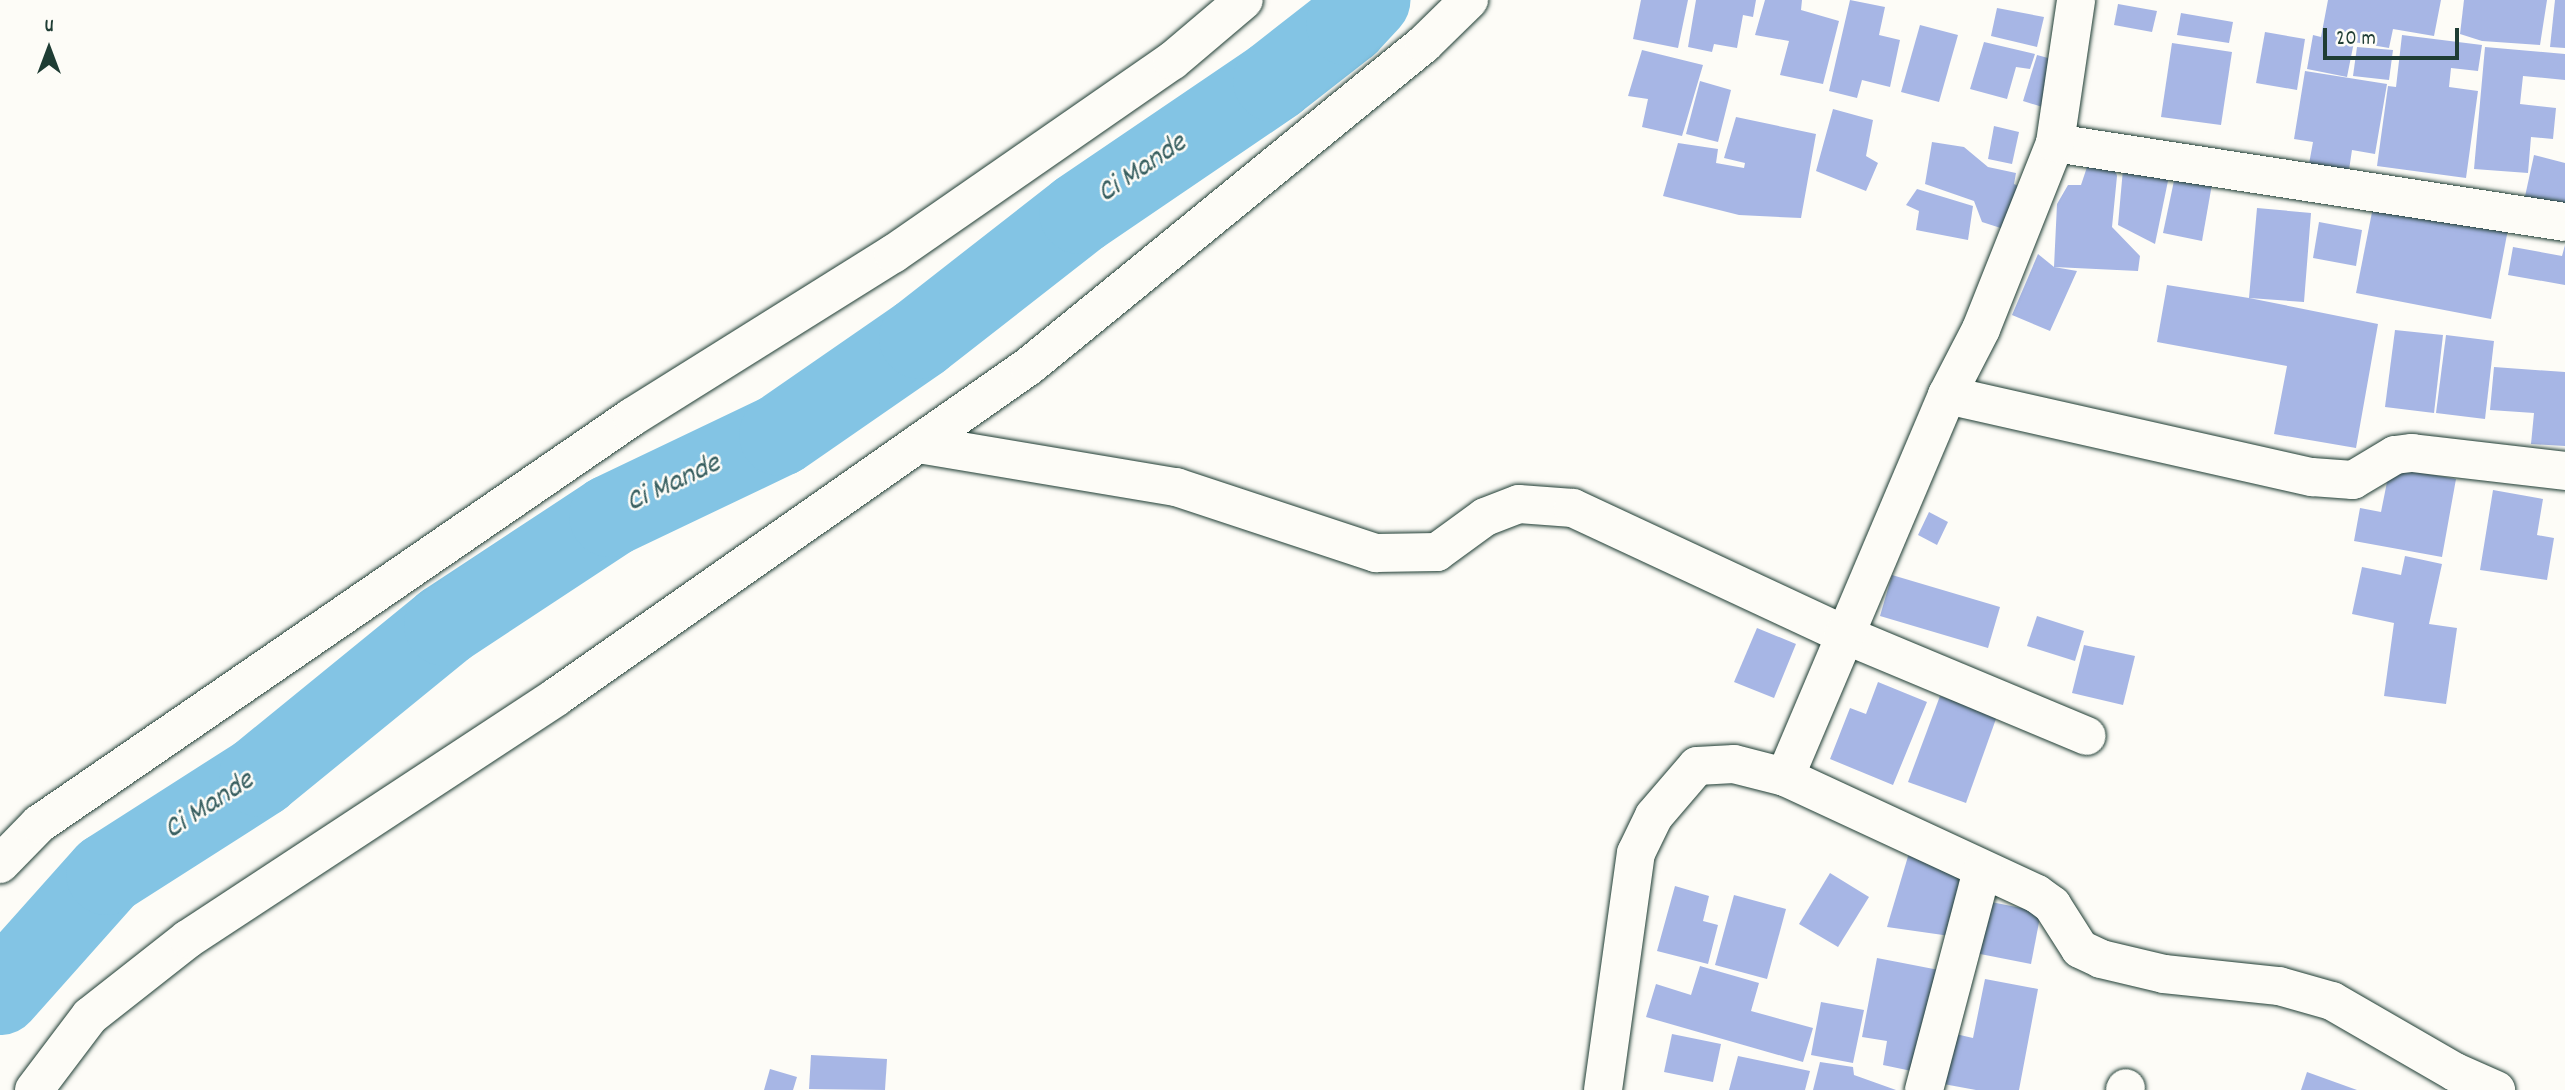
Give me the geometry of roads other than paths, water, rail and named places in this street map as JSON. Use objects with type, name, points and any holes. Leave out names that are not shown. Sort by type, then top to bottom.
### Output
[{"type":"street","points":[[0,864],[39,824],[632,417],[893,254],[1172,61],[1244,0]]},
{"type":"street","points":[[34,1090],[90,1016],[188,939],[556,697],[1029,366],[1424,44],[1469,0]]},
{"type":"street","points":[[1785,777],[1843,634],[1947,394],[1981,329],[2055,143],[2076,0]]},
{"type":"street","points":[[2055,143],[2565,222]]},
{"type":"street","points":[[1947,394],[2312,477],[2353,480],[2395,455],[2412,453],[2565,471]]},
{"type":"street","points":[[918,444],[1175,487],[1376,553],[1437,551],[1485,517],[1519,504],[1573,509],[1843,634],[2087,736]]},
{"type":"street","points":[[1603,1090],[1636,853],[1654,816],[1697,766],[1734,764],[1785,777],[2037,894],[2052,905],[2080,949],[2101,959],[2164,974],[2279,986],[2332,1001],[2455,1072],[2496,1090]]},
{"type":"street","points":[[1924,1090],[1982,870]]},
{"type":"waterway","name":"Ci Mande","points":[[0,994],[107,874],[260,776],[445,625],[610,516],[780,435],[920,338],[1080,213],[1274,81],[1347,24],[1369,0]]}]
